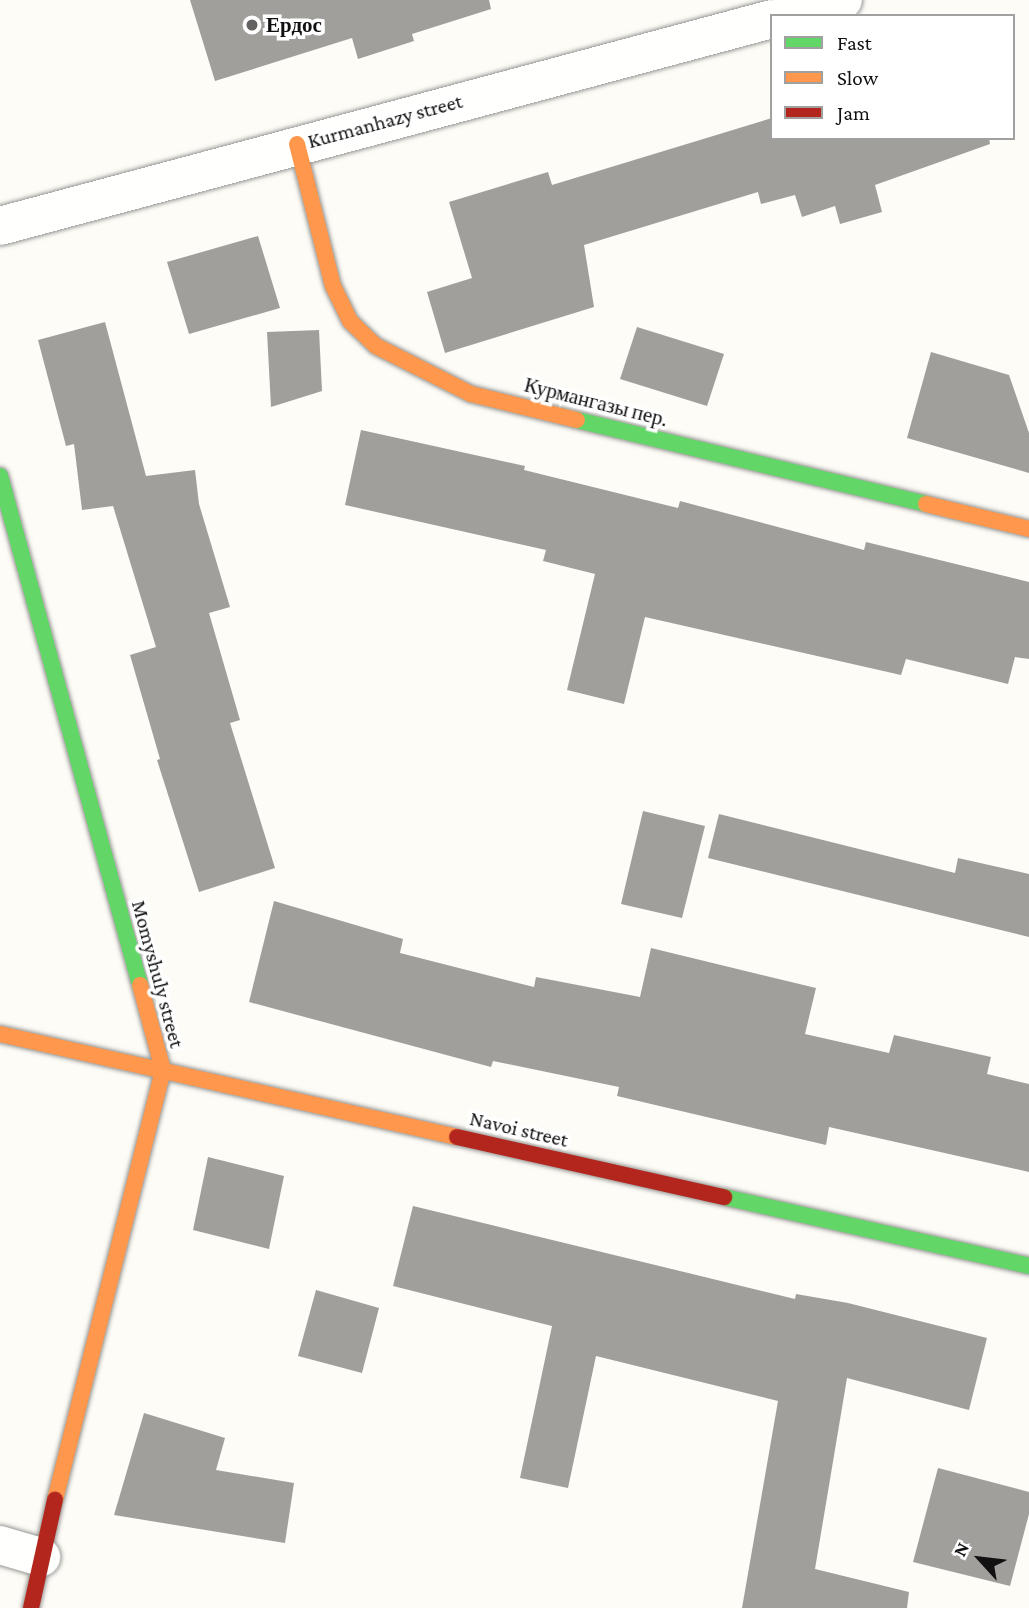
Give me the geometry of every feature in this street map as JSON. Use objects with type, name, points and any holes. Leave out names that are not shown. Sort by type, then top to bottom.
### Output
[{"type":"street","points":[[790,14],[843,0]]},
{"type":"street","name":"Kurmanhazy street","points":[[0,226],[297,144],[770,20]]},
{"type":"street","name":"Курмангазы пер.","points":[[297,144],[333,286],[350,321],[376,346],[471,394],[1029,529]]},
{"type":"street","name":"Momyshuly street","points":[[0,476],[163,1070],[41,1557],[31,1608]]},
{"type":"street","name":"Navoi street","points":[[0,1034],[1029,1266]]},
{"type":"street","points":[[0,1545],[41,1557]]},
{"type":"building","points":[[190,0],[489,0],[491,9],[412,34],[414,41],[358,59],[352,38],[215,81]]},
{"type":"building","points":[[770,119],[770,140],[989,140],[990,144],[875,185],[882,212],[840,224],[835,206],[802,217],[795,195],[761,204],[758,192],[584,245],[594,307],[445,353],[427,292],[472,278],[449,202],[548,172],[552,185]]},
{"type":"building","points":[[258,236],[280,308],[189,334],[167,262]]},
{"type":"building","points":[[105,322],[146,476],[195,470],[199,504],[230,607],[209,613],[240,720],[230,723],[275,868],[199,892],[157,760],[160,759],[130,655],[156,647],[113,506],[82,510],[74,444],[66,446],[38,340]]},
{"type":"building","points":[[637,327],[724,354],[707,406],[620,379]]},
{"type":"building","points":[[319,330],[322,391],[271,407],[267,332]]},
{"type":"building","points":[[931,352],[1009,375],[1029,433],[1029,473],[907,438]]},
{"type":"building","points":[[361,430],[525,466],[524,470],[678,508],[680,501],[864,550],[866,542],[1029,582],[1029,659],[1015,657],[1008,684],[906,659],[901,675],[645,617],[624,704],[567,690],[595,574],[543,561],[546,550],[345,505]]},
{"type":"building","points":[[643,811],[705,826],[682,918],[621,904]]},
{"type":"building","points":[[719,814],[955,873],[958,858],[1029,874],[1029,937],[708,858]]},
{"type":"building","points":[[274,901],[403,939],[400,953],[534,987],[536,977],[640,997],[651,948],[816,988],[805,1034],[889,1053],[894,1035],[991,1057],[987,1074],[1029,1084],[1029,1172],[829,1127],[826,1145],[617,1096],[619,1087],[493,1061],[491,1067],[249,1002]]},
{"type":"building","points":[[208,1157],[284,1176],[269,1249],[193,1230]]},
{"type":"building","points":[[413,1206],[795,1299],[796,1294],[848,1303],[987,1338],[969,1410],[847,1378],[815,1569],[909,1592],[907,1608],[742,1608],[778,1401],[596,1356],[568,1488],[520,1478],[552,1326],[393,1286]]},
{"type":"building","points":[[316,1290],[379,1308],[362,1373],[298,1356]]},
{"type":"building","points":[[144,1413],[225,1438],[216,1470],[294,1483],[285,1543],[114,1515]]},
{"type":"building","points":[[938,1468],[1029,1492],[1029,1514],[1010,1586],[913,1562]]},
{"type":"traffic: fast","points":[[577,420],[926,504]]},
{"type":"traffic: fast","points":[[0,476],[140,985]]},
{"type":"traffic: fast","points":[[724,1197],[1029,1266]]},
{"type":"traffic: slow","points":[[297,144],[333,286],[350,321],[376,346],[471,394],[577,420]]},
{"type":"traffic: slow","points":[[926,504],[1029,529]]},
{"type":"traffic: slow","points":[[55,1500],[163,1070],[140,985]]},
{"type":"traffic: slow","points":[[0,1034],[457,1137]]},
{"type":"traffic: jam","points":[[457,1137],[724,1197]]},
{"type":"traffic: jam","points":[[31,1608],[55,1500]]},
{"type":"place","name":"Ердос","points":[[252,25]]}]
